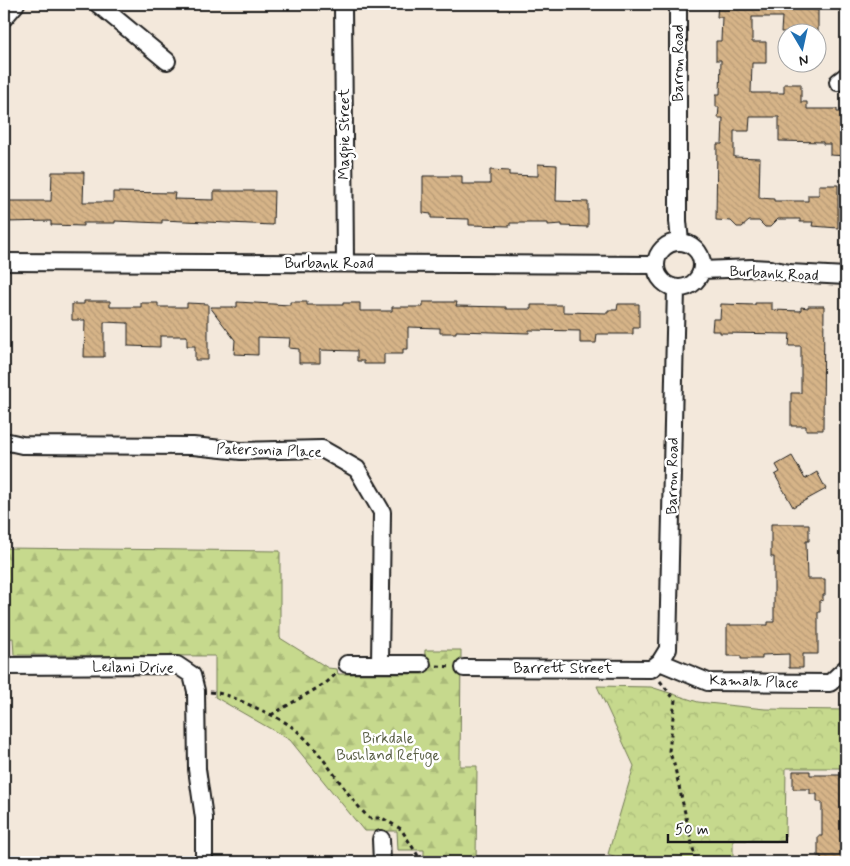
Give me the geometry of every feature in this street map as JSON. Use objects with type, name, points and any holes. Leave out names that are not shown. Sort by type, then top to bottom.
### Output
[{"type":"street","points":[[4,18],[16,4]]},
{"type":"street","points":[[98,4],[167,61]]},
{"type":"street","name":"Magpie Street","points":[[343,4],[344,263]]},
{"type":"street","name":"Barron Road","points":[[678,4],[678,211],[680,242]]},
{"type":"street","points":[[680,242],[686,243],[697,250],[701,256],[702,270],[695,282],[690,286],[676,288],[664,283],[659,278],[655,264],[656,257],[666,246],[680,242]]},
{"type":"street","name":"Burbank Road","points":[[4,262],[655,264]]},
{"type":"street","name":"Burbank Road","points":[[702,270],[770,269],[790,273],[846,276]]},
{"type":"street","name":"Barron Road","points":[[655,666],[668,649],[676,288]]},
{"type":"street","name":"Patersonia Place","points":[[4,441],[22,445],[193,446],[241,451],[322,450],[358,469],[382,512],[380,664]]},
{"type":"street","points":[[347,664],[422,664]]},
{"type":"street","name":"Leilani Drive","points":[[4,666],[177,665],[192,675],[196,691],[197,769],[204,818],[204,862]]},
{"type":"street","name":"Kamala Place","points":[[655,666],[708,682],[830,683],[846,668]]},
{"type":"street","name":"Barrett Street","points":[[464,668],[655,666]]},
{"type":"street","points":[[381,839],[382,862]]},
{"type":"path","points":[[271,715],[326,683],[347,664]]},
{"type":"path","points":[[422,664],[464,668]]},
{"type":"path","points":[[655,666],[675,700],[669,751],[674,764],[696,862]]},
{"type":"path","points":[[196,691],[224,693],[271,715],[295,729],[311,744],[356,804],[369,818],[382,818],[401,830],[422,862]]},
{"type":"green space","points":[[4,469],[5,469],[4,548]]},
{"type":"green space","name":"Birkdale Bushland Refuge","points":[[4,548],[280,551],[280,638],[328,668],[337,669],[338,674],[424,674],[425,650],[461,650],[460,766],[477,766],[476,862],[424,862],[424,850],[398,850],[397,831],[364,831],[290,740],[215,697],[215,656],[14,655],[13,638],[4,639]]},
{"type":"green space","points":[[597,686],[651,687],[698,702],[765,709],[846,710],[846,768],[786,768],[785,841],[733,840],[733,862],[632,862],[608,854],[634,766]]},
{"type":"building","points":[[718,4],[815,4],[815,10],[818,10],[818,22],[782,22],[782,17],[752,17],[752,42],[766,42],[766,63],[752,63],[751,93],[784,93],[784,84],[801,84],[801,102],[807,102],[807,109],[837,109],[837,112],[846,112],[846,156],[830,155],[830,144],[823,144],[823,142],[779,141],[779,117],[750,117],[749,131],[734,131],[734,157],[760,158],[759,198],[774,199],[774,201],[808,201],[808,195],[819,195],[819,185],[838,185],[838,228],[812,226],[813,222],[800,222],[800,219],[778,219],[770,227],[765,227],[759,221],[749,221],[742,227],[737,227],[731,221],[716,220],[717,144],[722,144],[723,118],[718,118],[719,107],[716,107],[716,94],[720,94],[721,60],[716,60],[716,41],[721,41],[722,17],[717,17]]},
{"type":"building","points":[[538,164],[557,165],[556,201],[588,202],[588,227],[562,226],[562,224],[548,225],[548,223],[510,223],[510,226],[469,225],[469,219],[431,218],[431,214],[423,213],[423,176],[462,176],[462,184],[490,184],[490,170],[509,171],[509,175],[538,176]]},
{"type":"building","points":[[52,172],[84,172],[83,202],[113,202],[113,192],[175,193],[174,199],[214,200],[214,191],[274,191],[273,225],[162,220],[162,223],[115,221],[115,223],[83,223],[83,226],[51,225],[51,221],[6,222],[6,201],[51,201]]},
{"type":"building","points":[[84,301],[110,301],[110,307],[141,307],[141,303],[158,303],[158,307],[187,307],[187,303],[208,304],[208,360],[195,360],[195,346],[187,346],[187,336],[160,336],[160,347],[128,346],[128,323],[104,322],[104,357],[84,357],[85,320],[72,320],[72,304],[84,304]]},
{"type":"building","points":[[237,302],[290,305],[290,302],[307,302],[307,305],[360,303],[360,311],[392,311],[392,307],[423,307],[423,302],[457,302],[456,306],[506,307],[506,309],[531,309],[531,305],[563,305],[563,312],[608,313],[608,310],[617,310],[618,304],[639,304],[639,328],[633,328],[633,334],[597,334],[596,343],[580,343],[580,331],[529,330],[529,333],[456,331],[456,333],[440,333],[440,328],[408,327],[408,349],[403,349],[403,354],[384,354],[384,364],[364,364],[364,361],[357,361],[357,351],[320,350],[320,363],[299,363],[299,349],[289,348],[290,338],[258,337],[258,355],[234,354],[235,340],[210,307],[237,307]]},
{"type":"building","points":[[755,303],[772,303],[772,310],[801,311],[801,307],[824,306],[823,430],[806,430],[806,426],[791,426],[791,393],[801,393],[801,346],[789,346],[790,334],[720,333],[720,331],[712,331],[713,319],[720,319],[721,304],[755,305]]},
{"type":"building","points":[[792,456],[805,479],[817,472],[826,489],[793,507],[775,475],[780,472],[776,465]]},
{"type":"building","points":[[771,524],[809,524],[809,541],[806,541],[807,579],[825,579],[825,595],[823,595],[823,601],[820,600],[820,612],[818,612],[818,654],[803,654],[803,668],[789,668],[789,654],[762,655],[762,659],[741,659],[741,656],[727,656],[727,625],[768,625],[768,622],[774,622],[774,557],[771,557]]},
{"type":"building","points":[[793,771],[810,771],[810,775],[846,775],[846,787],[843,787],[842,836],[846,836],[846,862],[821,862],[821,856],[818,856],[818,836],[822,836],[822,802],[817,802],[817,794],[810,794],[810,789],[793,789]]}]
